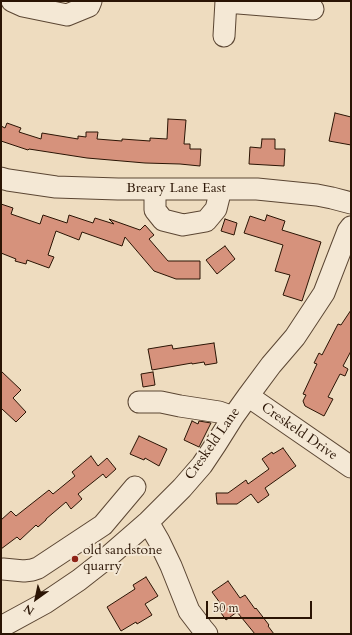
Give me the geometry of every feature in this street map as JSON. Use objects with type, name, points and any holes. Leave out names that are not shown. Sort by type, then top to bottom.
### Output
[{"type":"street","points":[[12,1],[23,6],[67,15],[88,6],[91,1]]},
{"type":"street","points":[[224,36],[226,2],[312,9]]},
{"type":"street","name":"Breary Lane East","points":[[1,178],[56,187],[118,189],[257,189],[317,195],[351,203]]},
{"type":"street","points":[[155,189],[155,210],[163,220],[183,225],[206,222],[216,209],[221,189]]},
{"type":"street","name":"Creskeld Lane","points":[[1,627],[45,603],[102,562],[148,522],[202,466],[233,417],[271,366],[295,337],[324,293],[351,227]]},
{"type":"street","name":"Creskeld Drive","points":[[248,396],[351,467]]},
{"type":"street","points":[[139,402],[161,402],[218,412],[233,417]]},
{"type":"street","points":[[3,568],[24,571],[38,568],[103,525],[135,487]]},
{"type":"street","points":[[148,522],[168,560],[189,611],[207,634]]},
{"type":"street","points":[[103,525],[120,546]]},
{"type":"building","points":[[335,113],[351,117],[351,145],[329,141]]},
{"type":"building","points":[[168,119],[186,120],[184,144],[190,144],[190,149],[201,149],[200,166],[87,158],[28,150],[1,141],[1,126],[5,128],[7,123],[21,128],[19,132],[41,139],[42,133],[78,139],[78,136],[86,137],[86,132],[98,132],[97,139],[150,141],[150,138],[167,139]]},
{"type":"building","points":[[262,139],[275,139],[275,149],[285,149],[284,166],[249,164],[250,147],[261,148]]},
{"type":"building","points":[[1,204],[13,208],[11,214],[40,224],[43,215],[67,223],[69,215],[93,223],[95,218],[114,224],[109,219],[140,230],[145,225],[154,235],[149,239],[168,261],[200,261],[200,279],[176,279],[154,271],[125,237],[122,246],[82,232],[79,240],[56,231],[48,255],[54,257],[49,268],[27,260],[26,264],[15,261],[16,259],[1,253]]},
{"type":"building","points":[[267,215],[285,221],[282,230],[321,242],[302,301],[283,295],[290,275],[275,271],[283,245],[244,233],[250,216],[265,221]]},
{"type":"building","points":[[225,219],[237,223],[234,235],[221,231]]},
{"type":"building","points":[[225,246],[235,259],[217,274],[206,260]]},
{"type":"building","points":[[351,310],[351,351],[343,366],[348,369],[345,376],[340,374],[328,397],[333,399],[324,416],[305,406],[303,401],[306,395],[303,394],[317,364],[314,363],[319,353],[322,355],[338,324],[341,325]]},
{"type":"building","points":[[214,343],[217,363],[205,365],[204,362],[192,363],[152,370],[148,349],[172,345],[173,349]]},
{"type":"building","points":[[1,371],[21,390],[13,398],[26,412],[16,422],[2,409],[1,410]]},
{"type":"building","points":[[153,372],[155,385],[143,387],[141,374]]},
{"type":"building","points":[[192,421],[198,424],[199,421],[211,423],[199,447],[184,440]]},
{"type":"building","points":[[139,436],[167,449],[159,466],[145,458],[144,460],[130,454]]},
{"type":"building","points":[[283,448],[296,466],[265,488],[269,495],[258,503],[251,494],[237,504],[217,504],[216,493],[228,493],[246,480],[248,484],[269,469],[262,459],[272,452],[273,454]]},
{"type":"building","points":[[91,456],[98,466],[107,458],[116,469],[106,478],[103,474],[78,494],[82,499],[71,509],[66,502],[38,527],[36,525],[20,540],[17,537],[1,549],[1,520],[11,511],[16,516],[49,490],[53,494],[75,476],[72,472]]},
{"type":"building","points":[[146,577],[158,596],[145,604],[152,615],[121,631],[107,607],[135,589],[133,585]]},
{"type":"building","points":[[228,581],[240,598],[245,595],[269,625],[268,626],[274,634],[255,634],[237,612],[226,620],[219,610],[223,607],[212,592]]},
{"type":"place","name":"old sandstone quarry","points":[[75,559]]}]
